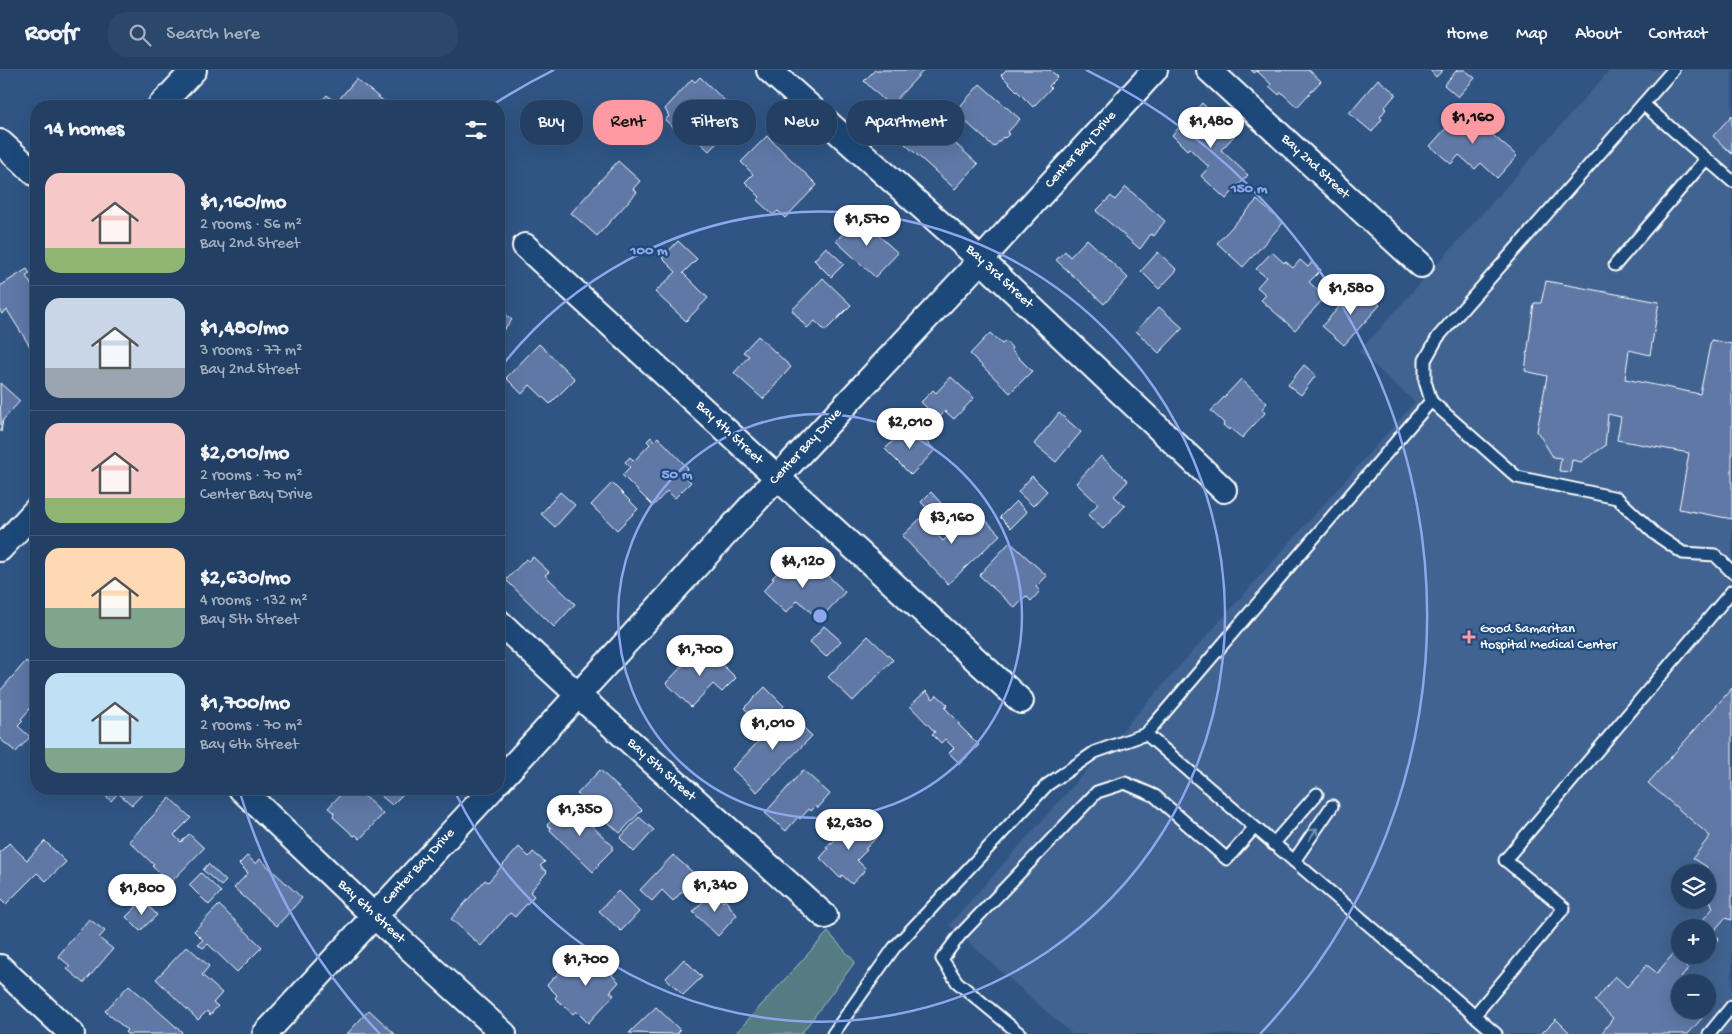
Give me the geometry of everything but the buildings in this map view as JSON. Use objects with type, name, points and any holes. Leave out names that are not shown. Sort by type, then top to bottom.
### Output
[{"type":"street","points":[[166,100],[194,70]]},
{"type":"street","name":"Bay 3rd Street","points":[[768,70],[981,260],[1224,490]]},
{"type":"street","name":"Center Bay Drive","points":[[505,775],[777,478],[1155,70]]},
{"type":"street","name":"Bay 2nd Street","points":[[1209,70],[1421,265]]},
{"type":"street","points":[[0,142],[30,166]]},
{"type":"street","name":"Bay 4th Street","points":[[525,246],[1021,701]]},
{"type":"street","points":[[0,549],[30,516]]},
{"type":"street","name":"Bay 5th Street","points":[[505,628],[578,696],[825,916]]},
{"type":"street","name":"Bay 6th Street","points":[[247,795],[374,916],[504,1034]]},
{"type":"street","name":"Center Bay Drive","points":[[265,1034],[486,795]]},
{"type":"street","points":[[0,967],[72,1034]]},
{"type":"lane","points":[[1673,70],[1438,337],[1426,360],[1425,381],[1430,401],[1517,477],[1617,498],[1656,534],[1683,553],[1715,555],[1732,572]]},
{"type":"lane","points":[[1643,104],[1732,181]]},
{"type":"lane","points":[[1615,264],[1706,159]]},
{"type":"lane","points":[[833,1034],[894,948],[1047,785],[1095,752],[1146,734],[1430,401]]},
{"type":"lane","points":[[1474,1016],[1564,908],[1505,860],[1732,591]]},
{"type":"lane","points":[[1146,734],[1496,1034]]},
{"type":"lane","points":[[1020,1034],[957,982],[942,959],[960,934],[1097,792],[1125,783],[1155,796],[1227,859],[1254,828]]},
{"type":"lane","points":[[1273,844],[1318,794]]},
{"type":"lane","points":[[1294,861],[1332,806]]},
{"type":"lane","points":[[1709,1034],[1732,1006]]},
{"type":"shaded area","name":"Good Samaritan Hospital Medical Center","points":[[1610,70],[1732,70],[1732,1034],[1072,1034],[949,925],[1415,402],[1359,352]]},
{"type":"green space","points":[[828,932],[855,962],[801,1034],[735,1034]]},
{"type":"place","name":"Good Samaritan Hospital Medical Center","points":[[1469,637]]}]
